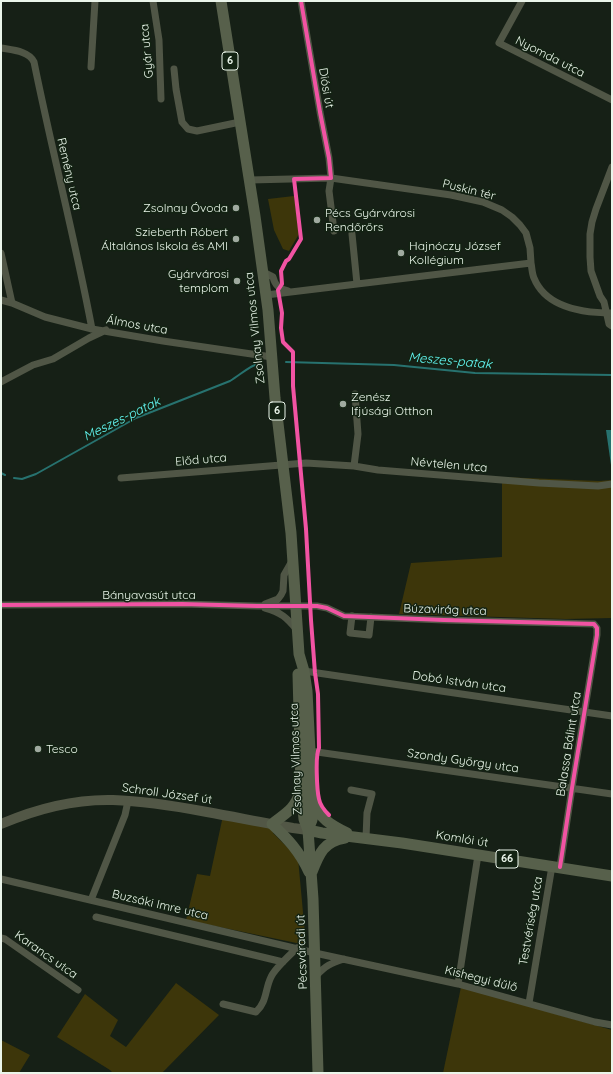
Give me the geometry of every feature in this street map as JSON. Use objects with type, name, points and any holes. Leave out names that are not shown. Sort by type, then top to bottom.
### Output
[{"type":"main road","name":"Zsolnay Vilmos utca","points":[[221,1],[250,180],[263,272],[284,465],[291,533],[299,654],[301,789],[304,819],[308,830]]},
{"type":"main road","name":"Zsolnay Vilmos utca","points":[[299,654],[304,671],[307,691],[312,792],[312,820],[308,830]]},
{"type":"main road","points":[[301,789],[294,806],[288,813],[272,824],[295,847],[311,876]]},
{"type":"main road","points":[[312,792],[317,809],[324,820],[354,837]]},
{"type":"main road","name":"Schroll József út","points":[[1,824],[29,813],[62,805],[112,800],[159,803],[308,830]]},
{"type":"main road","name":"Komlói út","points":[[308,830],[612,876]]},
{"type":"main road","name":"Pécsváradi út","points":[[308,830],[313,899],[318,1073]]},
{"type":"main road","points":[[311,876],[318,856],[328,843],[338,839],[354,837]]},
{"type":"street","points":[[91,68],[96,1]]},
{"type":"street","name":"Gyár utca","points":[[153,1],[159,40],[161,99]]},
{"type":"street","name":"Diósi út","points":[[301,1],[329,158],[331,178],[329,191],[334,232]]},
{"type":"street","name":"Nyomda utca","points":[[522,1],[500,44],[612,100]]},
{"type":"street","name":"Remény utca","points":[[1,48],[27,54],[34,62],[92,328]]},
{"type":"street","points":[[174,69],[182,122],[188,129],[197,130],[240,122]]},
{"type":"street","points":[[612,167],[596,209],[590,234],[591,271],[600,296],[609,313],[609,324],[612,326]]},
{"type":"street","name":"Puskin tér","points":[[250,180],[331,178],[451,195],[483,202],[502,210],[512,217],[526,233],[530,248],[534,278],[540,288],[556,302],[567,307],[589,312],[609,313]]},
{"type":"street","points":[[352,234],[357,284]]},
{"type":"street","points":[[1,253],[12,303]]},
{"type":"street","points":[[266,295],[531,263]]},
{"type":"street","points":[[263,272],[272,277],[274,283],[278,287],[294,292]]},
{"type":"street","name":"Álmos utca","points":[[1,300],[45,317],[92,328],[163,341],[272,357]]},
{"type":"street","points":[[1,382],[33,365],[53,359],[106,330]]},
{"type":"street","points":[[354,466],[358,434],[355,394]]},
{"type":"street","name":"Névtelen utca","points":[[284,465],[306,463],[539,483],[598,486],[612,484]]},
{"type":"street","name":"Előd utca","points":[[120,478],[284,465]]},
{"type":"street","points":[[258,606],[278,599],[282,595],[284,591],[284,575],[293,559]]},
{"type":"street","name":"Bányavasút utca","points":[[1,605],[182,604],[296,606]]},
{"type":"street","points":[[258,606],[273,610],[284,616],[297,631]]},
{"type":"street","name":"Búzavirág utca","points":[[296,606],[317,606],[327,608],[344,616],[594,624]]},
{"type":"street","points":[[352,616],[350,633],[369,635],[371,617]]},
{"type":"street","name":"Balassa Bálint utca","points":[[556,867],[572,788],[597,635],[597,628],[594,624]]},
{"type":"street","name":"Dobó István utca","points":[[304,671],[612,716]]},
{"type":"street","name":"Szondy György utca","points":[[310,750],[612,794]]},
{"type":"street","points":[[351,790],[372,794],[367,813],[366,838]]},
{"type":"street","points":[[92,900],[125,815],[128,801]]},
{"type":"street","points":[[458,984],[478,855]]},
{"type":"street","name":"Testvériség utca","points":[[529,1003],[556,867]]},
{"type":"street","name":"Buzsáki Imre utca","points":[[1,879],[315,953]]},
{"type":"street","points":[[96,917],[283,962]]},
{"type":"street","name":"Karancs utca","points":[[1,938],[28,954],[78,990]]},
{"type":"street","points":[[223,1004],[256,1012],[261,1007],[271,976],[297,948]]},
{"type":"street","name":"Kishegyi dűlő","points":[[315,953],[458,984],[595,1022],[612,1025]]},
{"type":"street","points":[[316,976],[329,964],[344,959]]},
{"type":"shaded area","points":[[294,196],[299,234],[289,251],[283,249],[274,230],[268,199]]},
{"type":"shaded area","points":[[502,477],[599,481],[612,480],[612,618],[566,619],[399,614],[411,563],[502,557]]},
{"type":"shaded area","points":[[224,811],[272,821],[273,833],[298,858],[306,945],[186,920],[197,874],[210,876]]},
{"type":"shaded area","points":[[176,983],[219,1015],[162,1073],[113,1073],[57,1037],[85,994],[118,1020],[110,1036],[126,1047]]},
{"type":"shaded area","points":[[461,987],[612,1030],[612,1073],[443,1073]]},
{"type":"shaded area","points":[[1,1040],[30,1055],[19,1073],[1,1073]]},
{"type":"water","points":[[606,430],[612,430],[612,465],[611,465]]},
{"type":"waterway","name":"Meszes-patak","points":[[286,362],[394,365],[475,373],[612,375]]},
{"type":"waterway","name":"Meszes-patak","points":[[14,478],[22,479],[36,474],[136,418],[230,381],[259,363]]},
{"type":"waterway","name":"Meszes-patak","points":[[1,473],[5,475]]},
{"type":"cycle path","points":[[301,1],[329,158],[331,178],[294,179],[301,239],[281,271],[282,284],[278,290],[282,313],[281,328],[283,342],[293,352],[293,386],[306,529],[311,620],[318,694],[318,789],[320,803],[329,815]]},
{"type":"cycle path","points":[[1,605],[182,604],[317,606],[327,608],[344,616],[594,624],[597,628],[597,635],[560,867]]},
{"type":"place","name":"Zsolnay Óvoda","points":[[236,208]]},
{"type":"place","name":"Pécs Gyárvárosi Rendőrőrs","points":[[317,220]]},
{"type":"place","name":"Szieberth Róbert Általános Iskola és AMI","points":[[236,239]]},
{"type":"place","name":"Hajnóczy József Kollégium","points":[[401,253]]},
{"type":"place","name":"Gyárvárosi templom","points":[[237,281]]},
{"type":"place","name":"Zenész Ifjúsági Otthon","points":[[343,404]]},
{"type":"place","name":"Tesco","points":[[38,749]]}]
